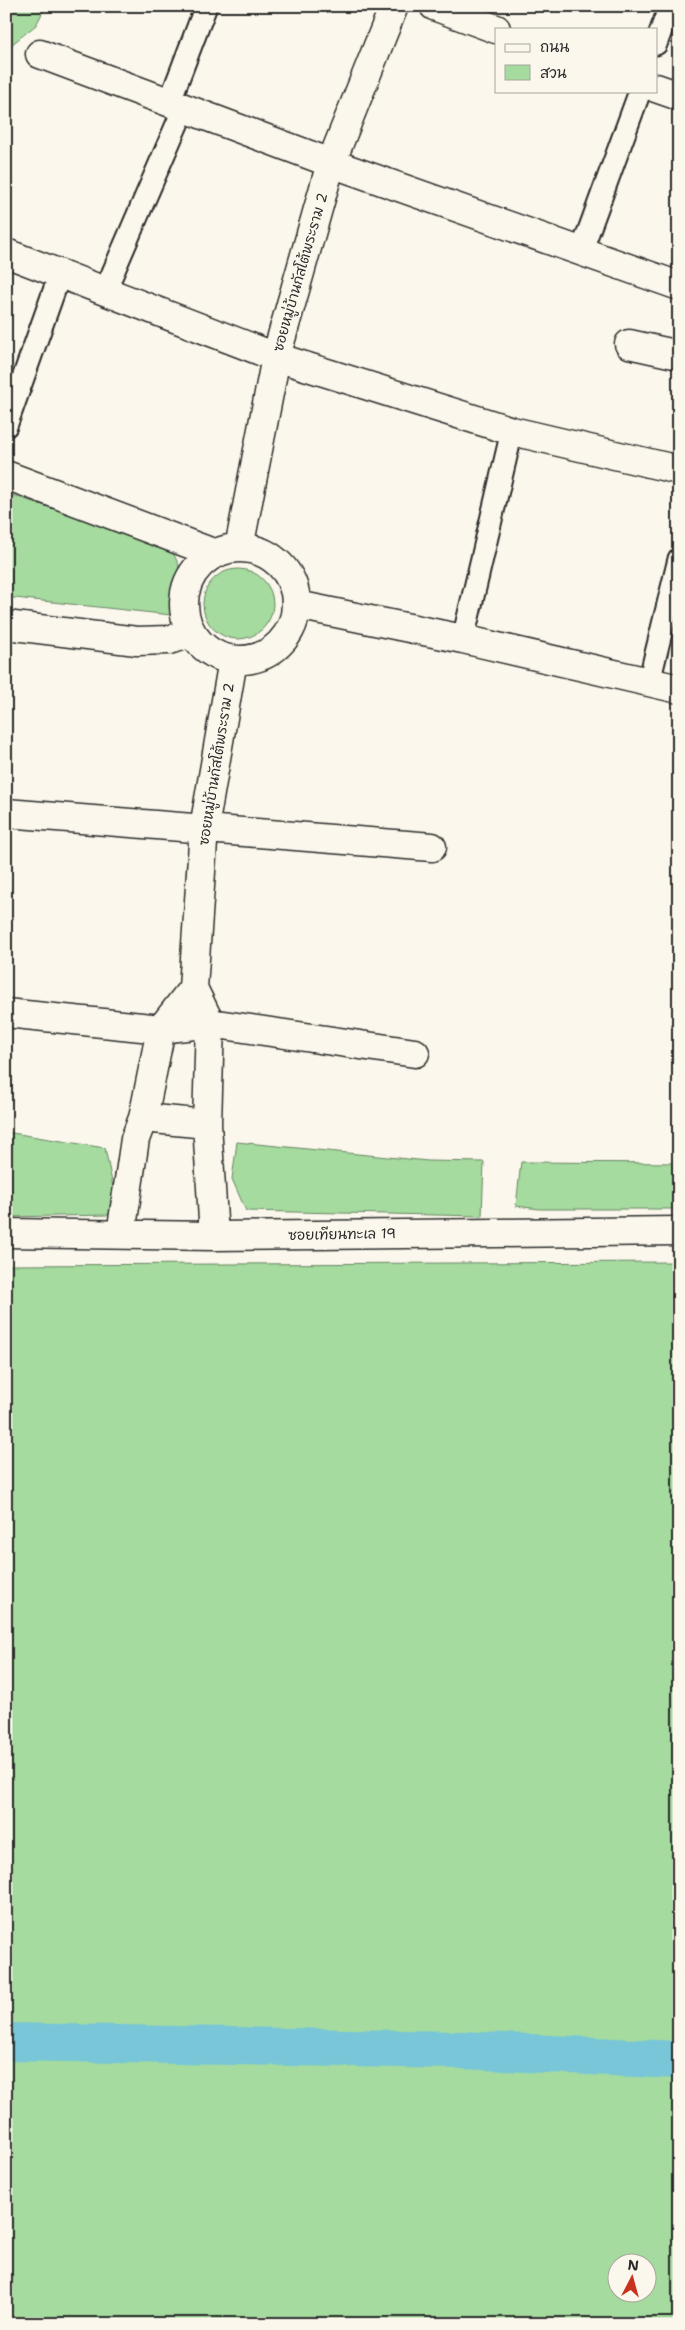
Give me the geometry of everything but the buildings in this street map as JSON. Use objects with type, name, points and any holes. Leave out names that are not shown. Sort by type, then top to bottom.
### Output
[{"type":"street","name":"ซอยหมู่บ้านกัสโต้พระราม 2","points":[[228,551],[276,357],[331,163],[394,6]]},
{"type":"street","points":[[434,6],[495,29]]},
{"type":"street","points":[[40,54],[331,163],[679,286]]},
{"type":"street","points":[[658,89],[679,96]]},
{"type":"street","points":[[6,253],[276,357],[512,431],[679,470]]},
{"type":"street","points":[[630,344],[679,355]]},
{"type":"street","points":[[6,475],[228,551],[258,551],[273,559],[286,572],[294,588],[297,605],[294,624],[284,640],[270,652],[252,659],[234,660],[217,656],[203,646],[192,633],[186,618],[186,588],[193,574],[204,562],[228,551]]},
{"type":"street","points":[[297,605],[463,638],[679,689]]},
{"type":"street","points":[[6,625],[137,641],[169,640],[192,633]]},
{"type":"street","name":"ซอยหมู่บ้านกัสโต้พระราม 2","points":[[214,1236],[207,1124],[210,1023],[193,988],[204,828],[234,660]]},
{"type":"street","points":[[6,813],[432,847]]},
{"type":"street","points":[[122,1234],[135,1139],[144,1118],[161,1029],[193,988]]},
{"type":"street","points":[[6,1013],[161,1029],[210,1023],[416,1053]]},
{"type":"street","points":[[144,1118],[207,1124]]},
{"type":"street","name":"ซอยเทียนทะเล 19","points":[[6,1234],[214,1236],[679,1231]]},
{"type":"lane","points":[[105,291],[176,105],[206,6]]},
{"type":"lane","points":[[658,39],[670,6]]},
{"type":"lane","points":[[581,252],[640,92]]},
{"type":"lane","points":[[6,426],[60,274]]},
{"type":"lane","points":[[463,638],[512,431]]},
{"type":"lane","points":[[649,682],[679,559]]},
{"type":"green space","points":[[6,6],[46,6],[36,25],[6,49]]},
{"type":"green space","points":[[6,493],[170,547],[179,565],[171,615],[6,597]]},
{"type":"green space","points":[[231,569],[245,569],[258,575],[267,584],[273,597],[271,617],[263,629],[245,639],[231,639],[218,633],[209,624],[203,611],[203,597],[209,584],[218,575]]},
{"type":"green space","points":[[6,1132],[105,1148],[113,1187],[109,1215],[6,1217]]},
{"type":"green space","points":[[237,1142],[428,1161],[484,1162],[482,1216],[246,1211],[232,1179]]},
{"type":"green space","points":[[521,1162],[679,1163],[679,1209],[539,1209],[516,1206]]},
{"type":"green space","points":[[679,1262],[679,2324],[6,2324],[6,1265]]},
{"type":"waterway","points":[[6,2042],[461,2050],[679,2060]]}]
